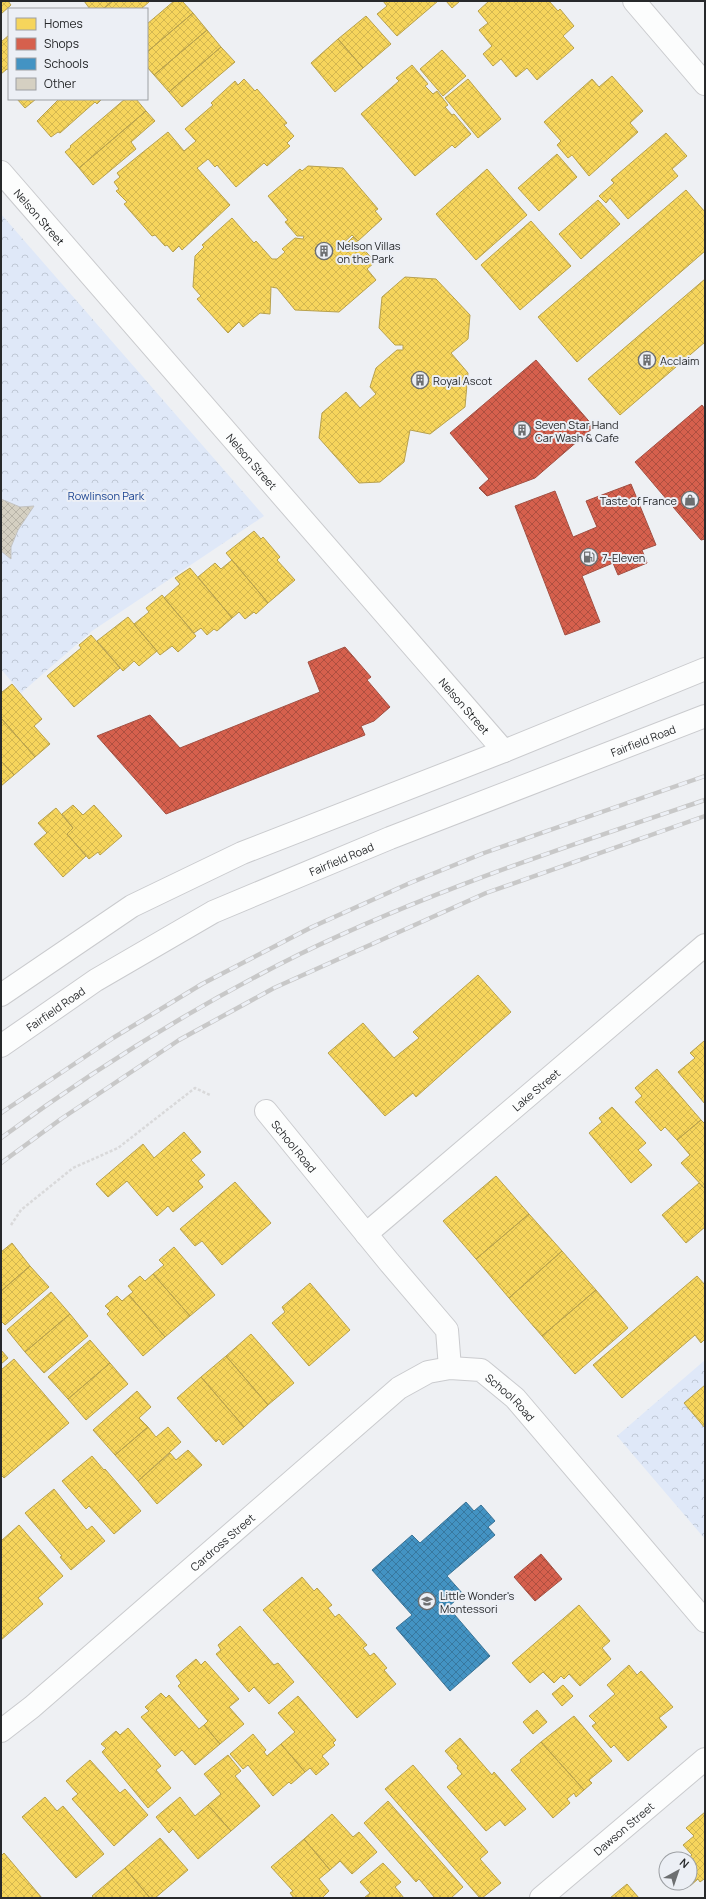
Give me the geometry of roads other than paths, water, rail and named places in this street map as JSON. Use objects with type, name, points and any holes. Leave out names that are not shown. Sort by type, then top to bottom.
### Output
[{"type":"street","points":[[634,1],[705,84]]},
{"type":"street","name":"Nelson Street","points":[[1,172],[504,751]]},
{"type":"street","points":[[1,995],[132,906],[242,853],[504,751],[705,669]]},
{"type":"street","name":"Fairfield Road","points":[[1,1046],[96,980],[213,912],[390,838],[705,716]]},
{"type":"street","name":"Lake Street","points":[[366,1234],[705,945]]},
{"type":"street","name":"School Road","points":[[266,1112],[447,1330],[450,1368],[481,1370],[515,1398],[705,1621]]},
{"type":"street","name":"Cardross Street","points":[[1,1731],[32,1706],[399,1388],[428,1372],[450,1368]]},
{"type":"street","name":"Dawson Street","points":[[541,1898],[705,1759]]},
{"type":"railway","points":[[1,1113],[113,1038],[202,984],[312,927],[410,883],[484,853],[705,776]]},
{"type":"railway","points":[[1,1138],[72,1088],[146,1040],[223,995],[300,954],[349,931],[449,890],[551,852],[705,800]]},
{"type":"railway","points":[[1,1163],[61,1119],[179,1040],[274,988],[486,893],[705,816]]},
{"type":"place","name":"Nelson Villas on the Park","points":[[324,251]]},
{"type":"place","name":"Acclaim","points":[[647,360]]},
{"type":"place","name":"Royal Ascot","points":[[420,380]]},
{"type":"place","name":"Seven Star Hand Car Wash & Cafe","points":[[522,430]]},
{"type":"place","name":"Taste of France","points":[[690,500]]},
{"type":"place","name":"7-Eleven","points":[[589,557]]},
{"type":"place","name":"Little Wonder's Montessori","points":[[427,1601]]},
{"type":"park label","name":"Rowlinson Park","points":[[106,495]]}]
